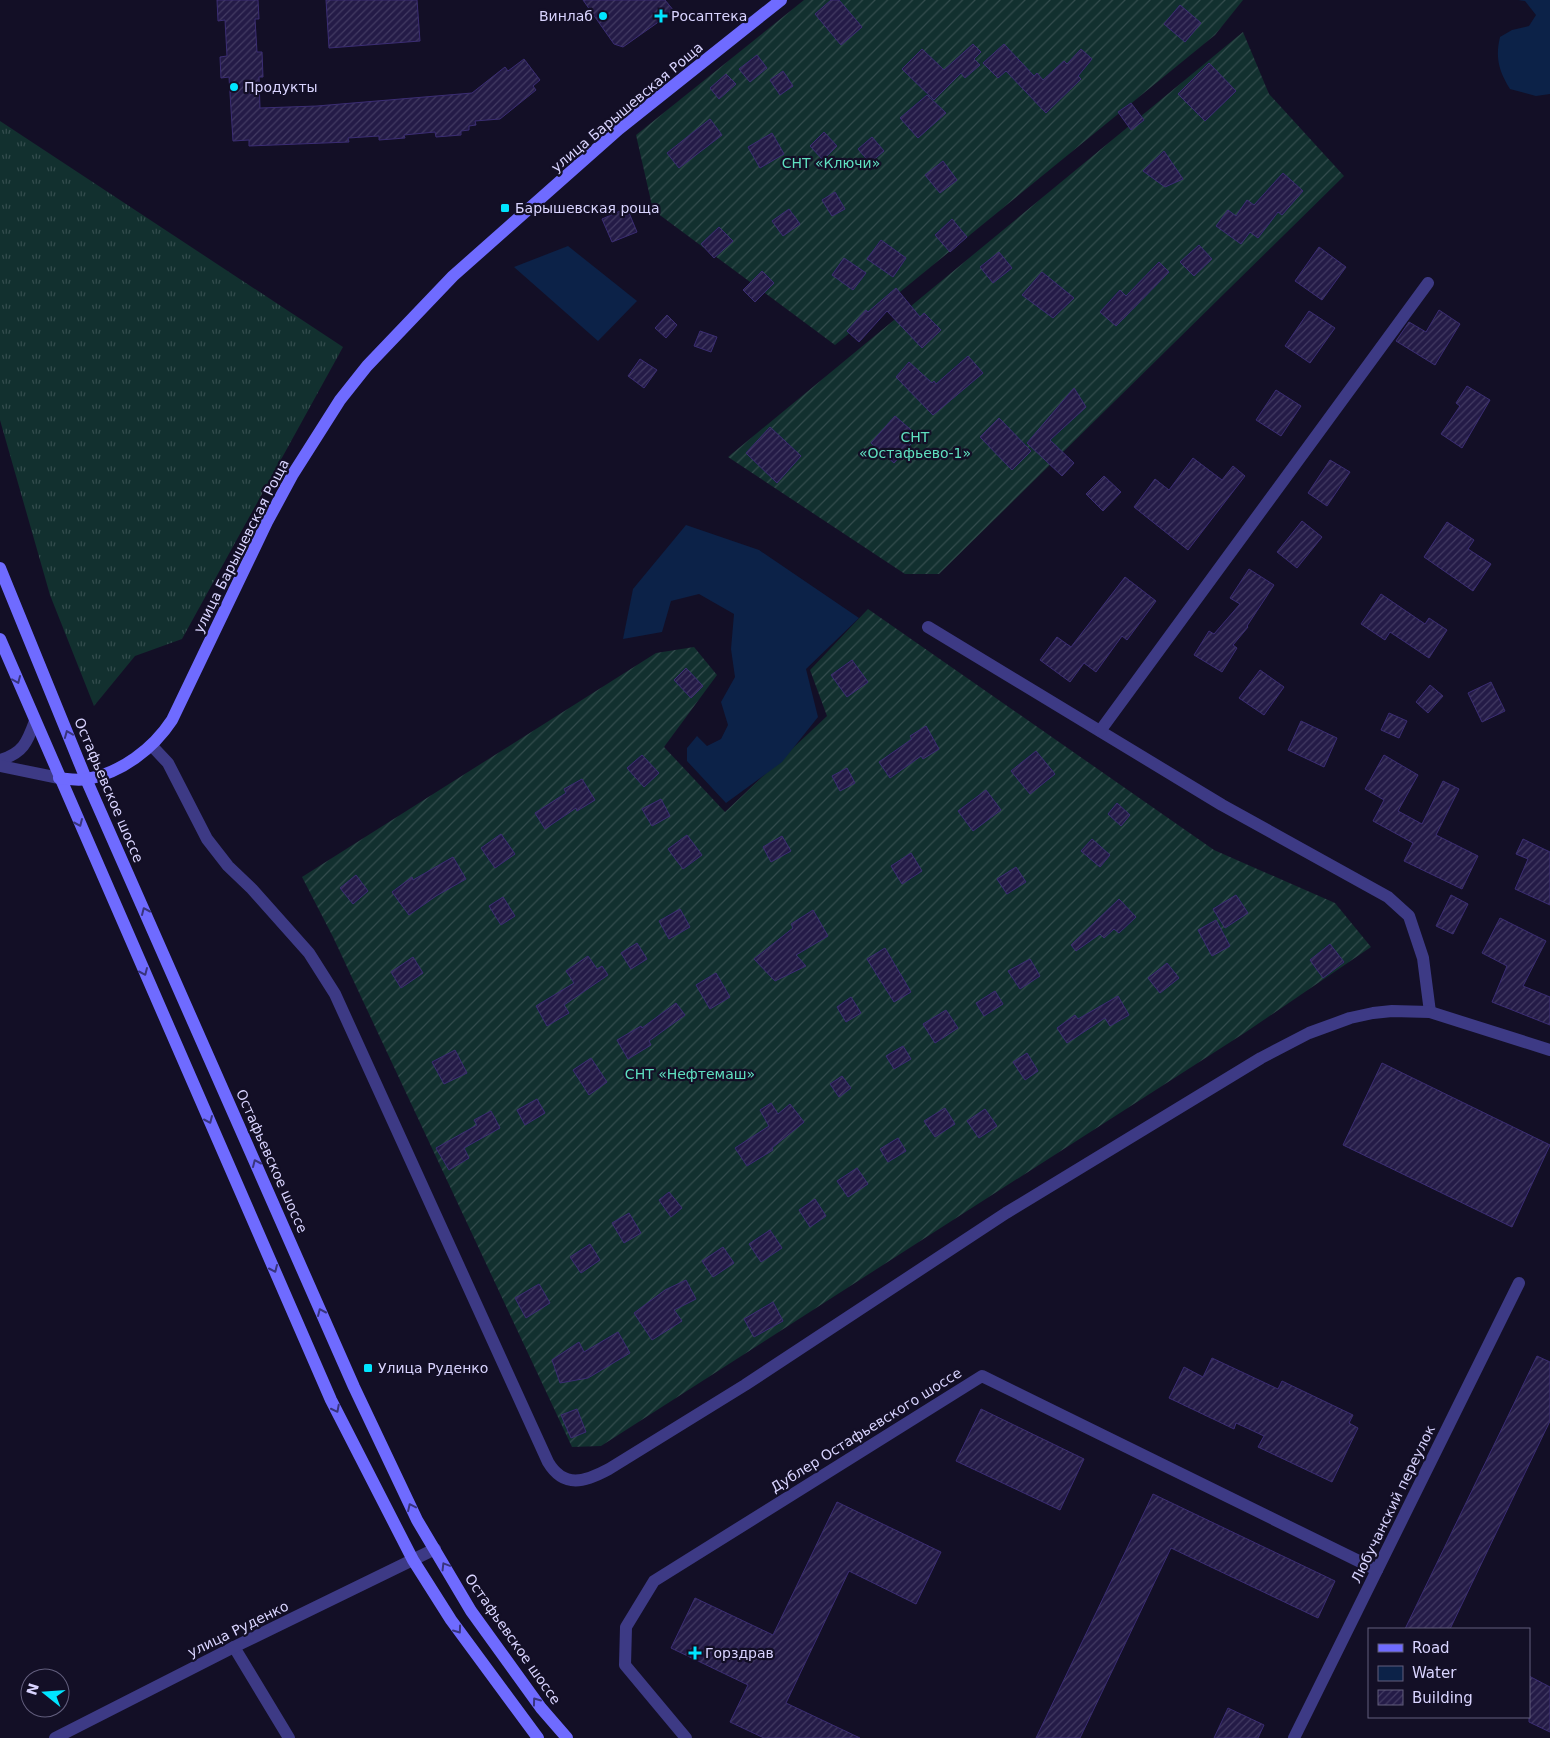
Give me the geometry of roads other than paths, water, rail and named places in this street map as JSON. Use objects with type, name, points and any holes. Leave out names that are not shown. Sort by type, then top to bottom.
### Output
[{"type":"main road","name":"улица Барышевская Роща","points":[[59,778],[86,779],[108,772],[141,755],[152,746],[172,720],[267,522],[293,474],[340,400],[367,366],[453,276],[619,129],[781,0]]},
{"type":"main road","name":"Остафьевское шоссе","points":[[0,568],[86,779],[354,1387],[417,1520],[471,1610],[541,1708],[567,1738]]},
{"type":"main road","points":[[0,639],[331,1400],[414,1560],[451,1620],[538,1738]]},
{"type":"street","points":[[1100,731],[1428,283]]},
{"type":"street","points":[[928,627],[1222,805],[1388,897],[1410,916],[1423,958],[1430,1012]]},
{"type":"street","points":[[0,760],[14,756],[22,749],[35,721]]},
{"type":"street","points":[[152,746],[168,762],[207,839],[228,866],[252,889],[309,952],[335,994],[544,1453],[554,1473],[563,1478],[576,1481],[591,1479],[609,1469],[745,1385],[1006,1213],[1309,1032],[1358,1016],[1392,1011],[1430,1012],[1550,1050]]},
{"type":"street","name":"улица Барышевская Роща","points":[[0,766],[59,778]]},
{"type":"street","name":"Любучанский переулок","points":[[1294,1738],[1519,1283]]},
{"type":"street","name":"Дублер Остафьевского шоссе","points":[[686,1738],[625,1665],[626,1627],[654,1581],[982,1376],[1377,1570]]},
{"type":"street","name":"улица Руденко","points":[[55,1738],[234,1647],[435,1549]]},
{"type":"street","points":[[234,1647],[289,1738]]},
{"type":"water","points":[[1518,0],[1550,0],[1550,94],[1536,96],[1510,89],[1503,76],[1498,58],[1500,37],[1512,30],[1529,26],[1536,15],[1525,1]]},
{"type":"water","points":[[568,246],[637,301],[598,341],[514,267]]},
{"type":"water","points":[[686,525],[759,550],[859,618],[806,669],[818,717],[782,762],[726,803],[687,761],[687,748],[697,736],[707,746],[721,739],[728,725],[721,702],[735,677],[731,649],[734,614],[699,594],[671,601],[662,632],[623,639],[633,589]]},
{"type":"place","name":"Винлаб","points":[[603,16]]},
{"type":"place","name":"Росаптека","points":[[661,16]]},
{"type":"place","name":"Продукты","points":[[234,87]]},
{"type":"place","name":"Барышевская роща","points":[[505,208]]},
{"type":"place","name":"Улица Руденко","points":[[368,1368]]},
{"type":"place","name":"Горздрав","points":[[695,1653]]},
{"type":"park label","name":"СНТ «Ключи»","points":[[831,163]]},
{"type":"park label","name":"СНТ «Остафьево-1»","points":[[915,446]]},
{"type":"park label","name":"СНТ «Нефтемаш»","points":[[690,1074]]}]
